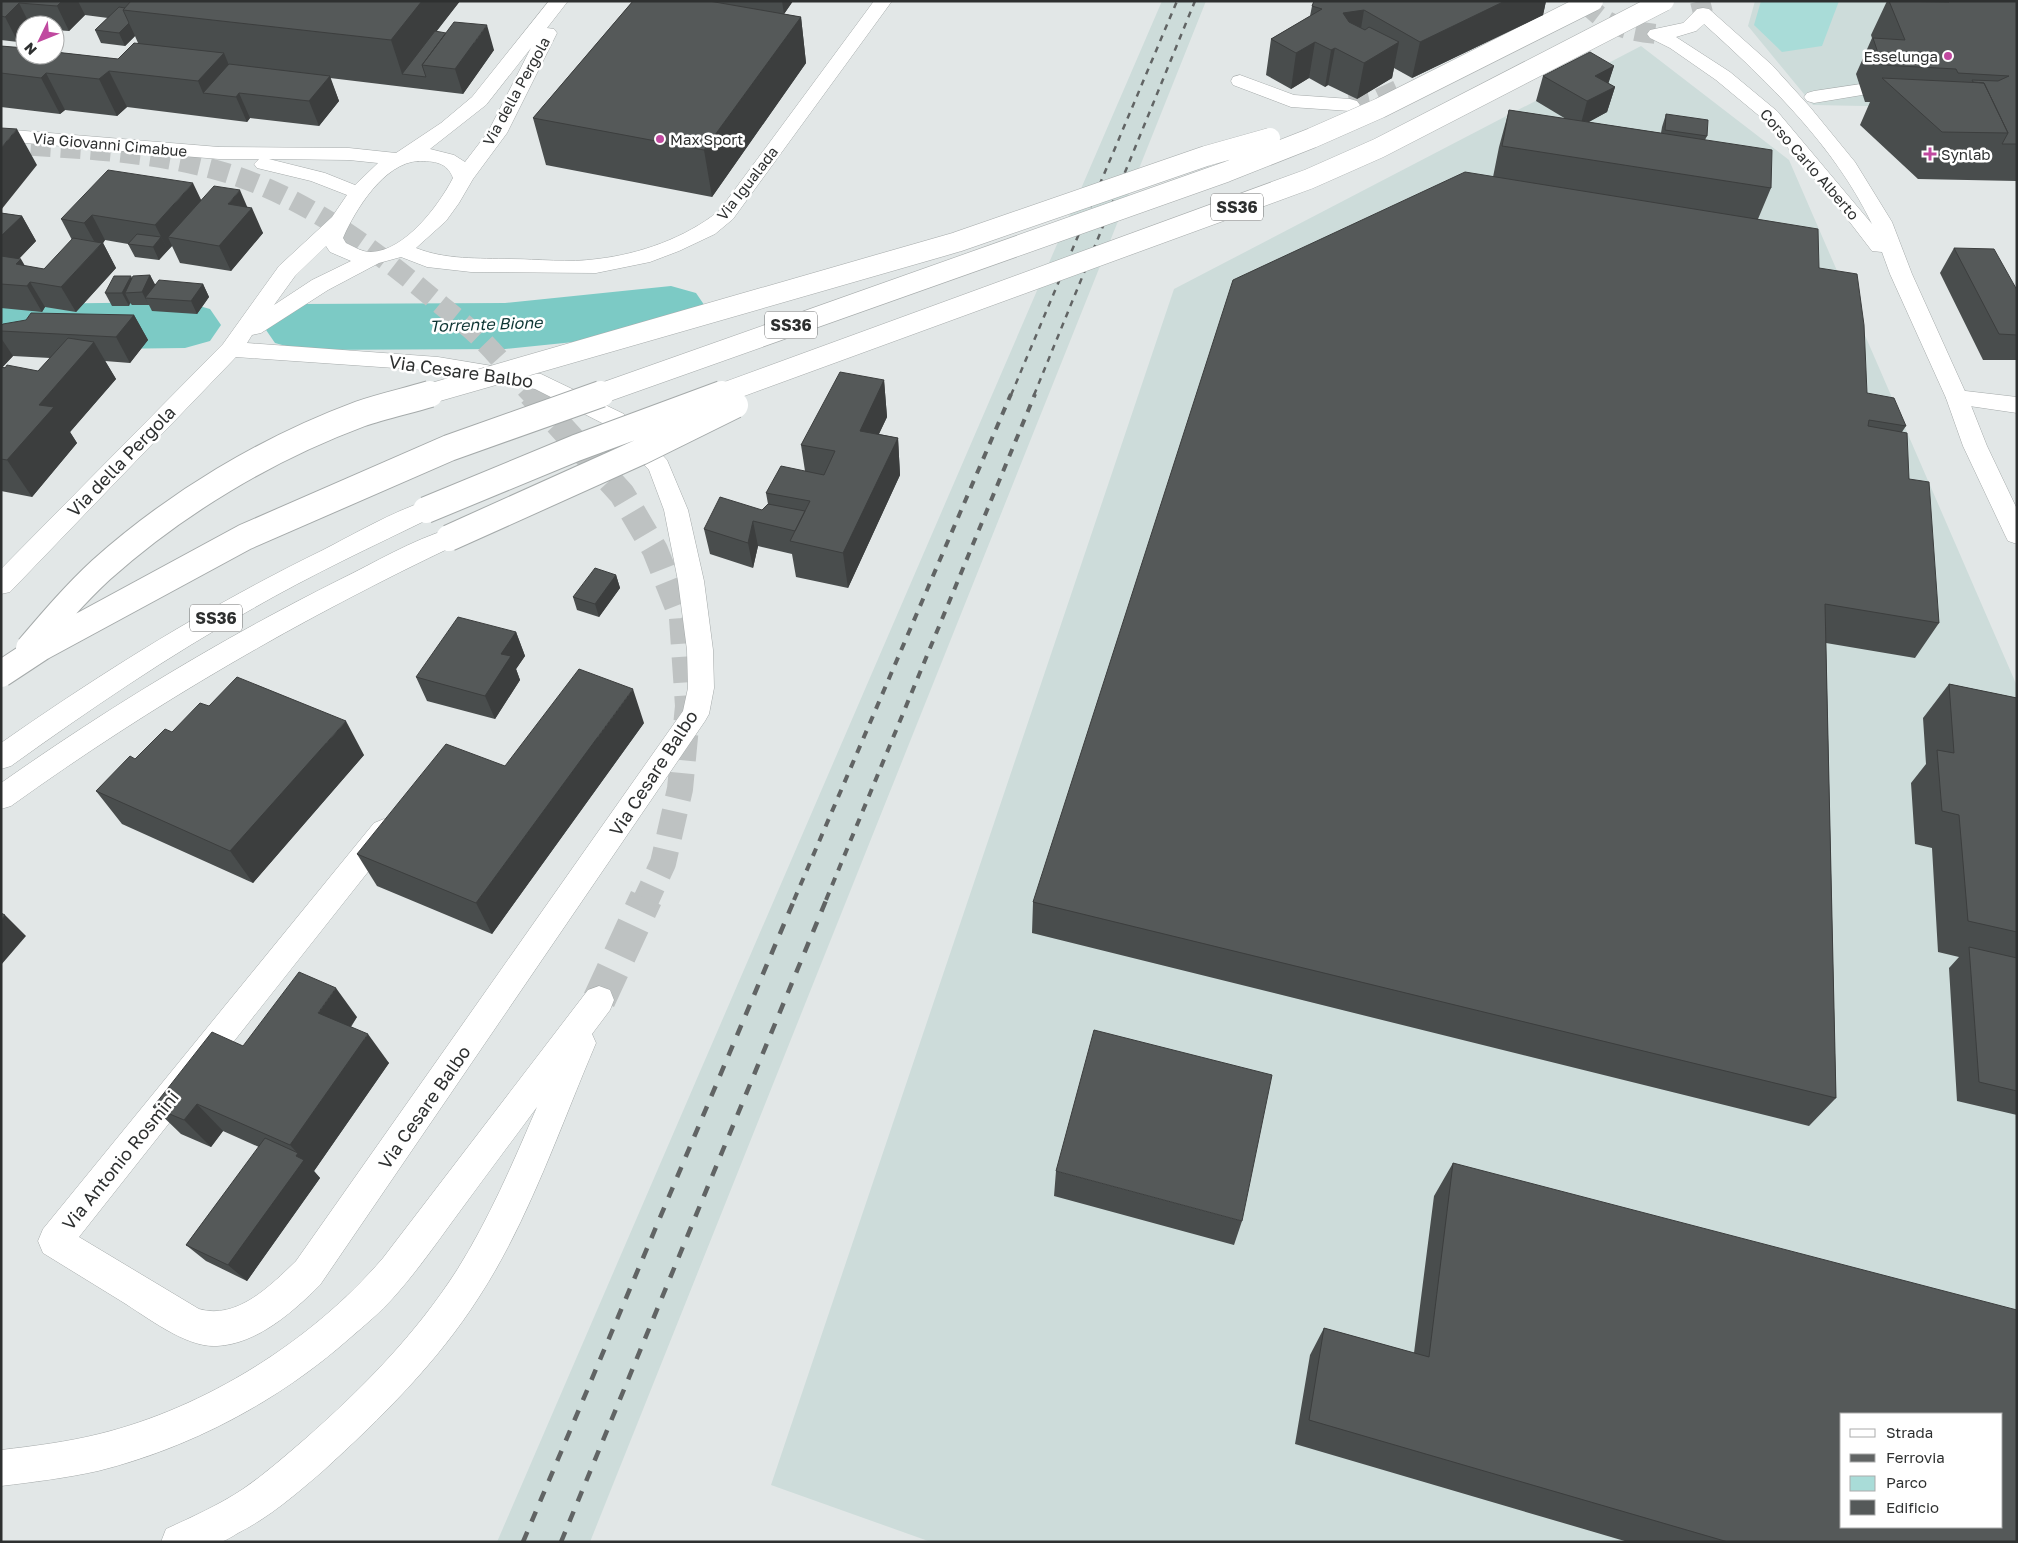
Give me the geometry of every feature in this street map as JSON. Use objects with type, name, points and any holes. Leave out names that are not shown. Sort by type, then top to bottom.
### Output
[{"type":"main road","name":"Via della Pergola","points":[[1,585],[236,342],[287,271],[338,222],[359,193],[402,158],[448,127],[479,101],[559,1]]},
{"type":"main road","name":"Via della Pergola","points":[[236,342],[320,285],[373,258],[401,249],[417,238],[456,192],[463,178],[497,133],[564,1]]},
{"type":"main road","name":"Via Igualada","points":[[401,249],[427,260],[471,265],[596,266],[643,257],[708,230],[726,215],[884,1]]},
{"type":"main road","name":"SS36","points":[[1,674],[50,642],[245,537],[352,489],[440,452],[590,396],[1226,172],[1312,138],[1380,108],[1593,1]]},
{"type":"main road","name":"SS36","points":[[10,751],[82,700],[244,602],[367,538],[426,510],[576,448],[1309,179],[1379,148],[1664,1]]},
{"type":"main road","name":"Corso Carlo Alberto","points":[[1901,274],[1840,195],[1770,114],[1724,76],[1677,44],[1656,34],[1688,28],[1699,21],[1703,13],[1765,69],[1848,166],[1882,222],[1901,274],[1957,398],[1975,446],[2017,535]]},
{"type":"main road","points":[[1240,81],[1291,101],[1350,105]]},
{"type":"main road","points":[[1814,97],[1861,90]]},
{"type":"main road","points":[[1,683],[63,606],[96,573],[141,536],[178,507],[223,479],[275,451],[324,429],[361,414],[957,242],[1206,156],[1380,108]]},
{"type":"main road","name":"Via Giovanni Cimabue","points":[[1,135],[218,153],[349,154],[402,158],[431,155],[447,158],[459,166],[463,178]]},
{"type":"main road","name":"Via Giovanni Cimabue","points":[[218,153],[318,177],[359,193]]},
{"type":"main road","points":[[338,222],[333,238],[337,248],[351,254],[373,258]]},
{"type":"main road","name":"Via Cesare Balbo","points":[[236,342],[438,364],[541,382],[616,420],[659,466],[676,510],[691,581],[700,650],[701,688],[696,714],[308,1273],[286,1294],[237,1325]]},
{"type":"main road","points":[[1,798],[43,767],[199,668],[277,624],[428,547],[640,452],[732,407],[791,369]]},
{"type":"main road","points":[[1957,398],[2017,405]]},
{"type":"main road","name":"Via Antonio Rosmini","points":[[237,1325],[220,1329],[204,1329],[189,1323],[55,1241],[402,808]]},
{"type":"main road","points":[[1,1468],[61,1461],[143,1441],[178,1427],[274,1375],[322,1341],[385,1283],[599,1000],[499,1226],[467,1284],[431,1334],[387,1386],[282,1483],[255,1503],[179,1542]]},
{"type":"shaded area","points":[[1162,1],[1206,1],[590,1542],[497,1542]]},
{"type":"shaded area","points":[[1755,1],[2017,1],[2017,109],[1813,105],[1748,26]]},
{"type":"shaded area","points":[[1641,46],[1789,160],[2017,686],[2017,1542],[931,1542],[771,1485],[1174,289]]},
{"type":"green space","points":[[1761,1],[1839,1],[1822,46],[1782,52],[1754,25]]},
{"type":"building","points":[[1,1],[62,1],[57,6],[19,3],[5,17],[1,16]]},
{"type":"building","points":[[131,1],[422,1],[391,40],[123,10]]},
{"type":"building","points":[[633,1],[709,1],[801,17],[704,150],[533,118]]},
{"type":"building","points":[[1314,1],[1505,1],[1420,42],[1364,10],[1343,13],[1349,22],[1365,30],[1369,27],[1399,42],[1364,63],[1335,48],[1331,50],[1315,42],[1296,53],[1271,39],[1322,9],[1312,6]]},
{"type":"building","name":"Esselunga","points":[[1889,1],[2017,1],[2017,144],[2002,144],[2008,133],[1984,83],[1973,82],[1972,80],[1998,81],[2009,76],[1958,73],[1956,69],[1882,65],[1873,38],[1905,40]]},
{"type":"building","points":[[119,7],[125,8],[123,10],[129,23],[119,33],[95,30]]},
{"type":"building","points":[[454,22],[487,25],[455,69],[422,65]]},
{"type":"building","points":[[435,31],[446,33],[422,65],[426,77],[402,74]]},
{"type":"building","points":[[134,43],[224,53],[198,81],[109,71],[99,79],[46,73],[41,78],[1,73],[1,46],[15,47],[15,65],[65,65],[65,53],[118,59]]},
{"type":"building","points":[[1590,52],[1614,66],[1595,76],[1615,87],[1587,101],[1543,76]]},
{"type":"building","points":[[229,64],[330,76],[309,101],[239,93],[236,97],[203,93]]},
{"type":"building","points":[[1882,78],[1984,83],[2008,133],[1942,132]]},
{"type":"building","points":[[1509,110],[1772,150],[1771,188],[1502,146]]},
{"type":"building","points":[[1666,114],[1708,120],[1707,136],[1665,130]]},
{"type":"building","points":[[1,128],[17,129],[1,148]]},
{"type":"building","points":[[108,170],[193,183],[155,225],[92,215],[84,223],[61,219]]},
{"type":"building","points":[[1465,172],[1818,229],[1819,268],[1857,274],[1864,325],[1867,393],[1894,398],[1906,426],[1869,420],[1868,426],[1907,433],[1909,479],[1929,482],[1939,623],[1825,604],[1836,1098],[1033,902],[1233,280]]},
{"type":"building","points":[[214,186],[240,190],[228,204],[252,208],[219,246],[168,237]]},
{"type":"building","points":[[1,213],[22,216],[1,236]]},
{"type":"building","points":[[137,234],[161,237],[153,247],[128,244]]},
{"type":"building","points":[[73,238],[102,243],[61,287],[30,282],[27,286],[1,284],[1,256],[21,259],[16,264],[44,269]]},
{"type":"building","points":[[1954,248],[1994,249],[2017,290],[2017,335],[1999,334]]},
{"type":"building","points":[[150,275],[142,292],[125,293],[133,276]]},
{"type":"building","points":[[114,276],[131,276],[122,293],[105,293]]},
{"type":"building","points":[[159,280],[203,284],[191,301],[145,298]]},
{"type":"building","points":[[31,313],[134,315],[116,337],[1,331],[3,324],[26,320]]},
{"type":"building","points":[[68,338],[94,342],[39,405],[54,407],[7,460],[1,459],[1,367],[5,368],[7,365],[38,371]]},
{"type":"building","points":[[840,372],[884,380],[860,431],[898,438],[843,553],[790,541],[810,501],[766,493],[781,466],[824,475],[835,451],[801,445]]},
{"type":"building","points":[[720,497],[762,510],[768,504],[805,511],[795,531],[753,521],[748,543],[704,529]]},
{"type":"building","points":[[595,568],[616,575],[595,604],[573,597]]},
{"type":"building","points":[[458,617],[516,632],[501,654],[511,656],[485,696],[416,677]]},
{"type":"building","points":[[579,669],[633,689],[476,903],[357,854],[446,744],[505,766]]},
{"type":"building","points":[[237,677],[346,721],[230,851],[96,791],[130,756],[135,759],[165,729],[172,732],[200,703],[209,706]]},
{"type":"building","points":[[1949,684],[2017,698],[2017,932],[1968,921],[1959,815],[1942,811],[1937,750],[1954,753]]},
{"type":"building","points":[[1969,947],[2017,958],[2017,1091],[1979,1082]]},
{"type":"building","points":[[299,972],[336,988],[318,1013],[368,1034],[290,1145],[197,1104],[184,1120],[153,1107],[212,1032],[243,1046]]},
{"type":"building","points":[[1094,1030],[1272,1075],[1242,1221],[1056,1171]]},
{"type":"building","points":[[265,1138],[298,1153],[296,1156],[304,1160],[228,1265],[186,1245]]},
{"type":"building","points":[[1453,1163],[2017,1310],[2017,1542],[1728,1542],[1309,1420],[1324,1328],[1429,1357]]},
{"type":"waterway","name":"Torrente Bione","points":[[300,327],[505,326],[671,309]]},
{"type":"waterway","name":"Torrente Bione","points":[[1,325],[19,327],[185,325]]},
{"type":"tunnel","points":[[1585,1],[1599,16],[1616,25],[1626,29],[1656,34]]},
{"type":"tunnel","points":[[1700,1],[1703,13]]},
{"type":"tunnel","points":[[1350,105],[1378,99],[1406,86]]},
{"type":"tunnel","points":[[1,144],[118,152],[147,156],[205,167],[261,185],[314,212],[389,263],[476,334],[532,395]]},
{"type":"tunnel","points":[[531,394],[622,494],[655,550],[682,618],[688,706],[680,789],[663,863],[646,900]]},
{"type":"tunnel","points":[[599,1000],[646,898]]},
{"type":"railway","points":[[1011,395],[1177,1]]},
{"type":"railway","points":[[1034,395],[1195,1]]},
{"type":"railway","points":[[794,900],[1011,394]]},
{"type":"railway","points":[[826,900],[1035,394]]},
{"type":"railway","points":[[523,1542],[795,898]]},
{"type":"railway","points":[[561,1542],[827,898]]},
{"type":"place","name":"Esselunga","points":[[1948,56]]},
{"type":"place","name":"Max Sport","points":[[660,139]]},
{"type":"place","name":"Synlab","points":[[1930,154]]}]
